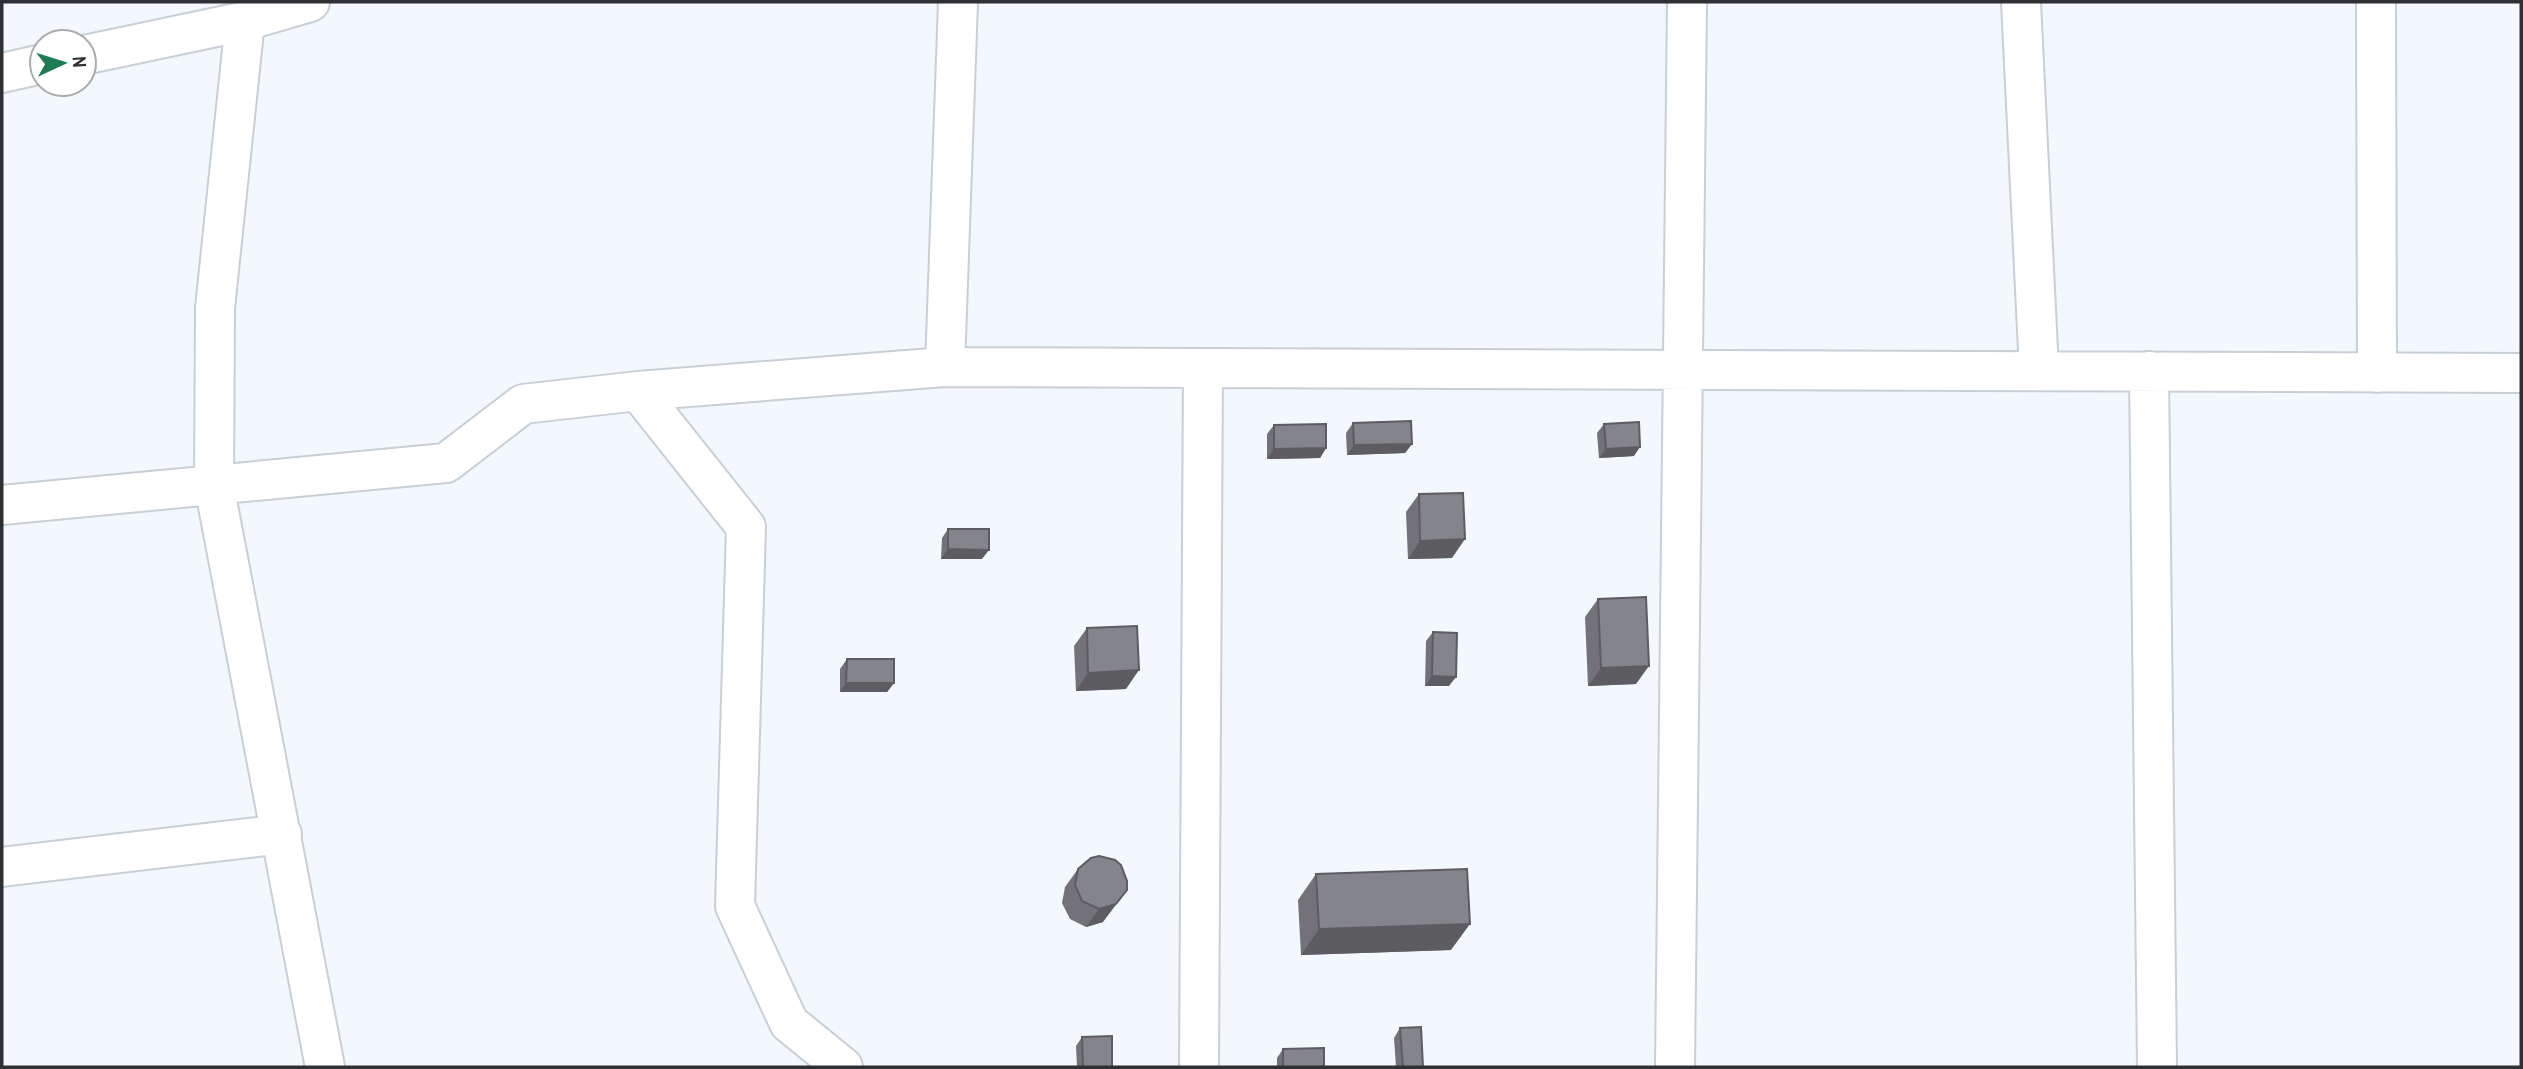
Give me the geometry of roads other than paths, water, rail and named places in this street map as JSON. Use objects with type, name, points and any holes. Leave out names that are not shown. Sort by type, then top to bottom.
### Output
[{"type":"street","points":[[98,52],[245,21],[310,2]]},
{"type":"street","points":[[945,367],[958,2]]},
{"type":"street","points":[[1675,1067],[1687,2]]},
{"type":"street","points":[[2021,2],[2039,371]]},
{"type":"street","points":[[2376,2],[2377,373]]},
{"type":"street","points":[[245,21],[215,308],[214,485],[325,1067]]},
{"type":"street","points":[[2,73],[28,67]]},
{"type":"street","points":[[2,505],[446,463],[523,404],[638,390],[945,367],[2521,373]]},
{"type":"street","points":[[1199,1067],[1203,368]]},
{"type":"street","points":[[2149,371],[2157,1067]]},
{"type":"street","points":[[638,390],[746,527],[735,906],[789,1023],[843,1067]]},
{"type":"street","points":[[2,867],[282,834]]}]
